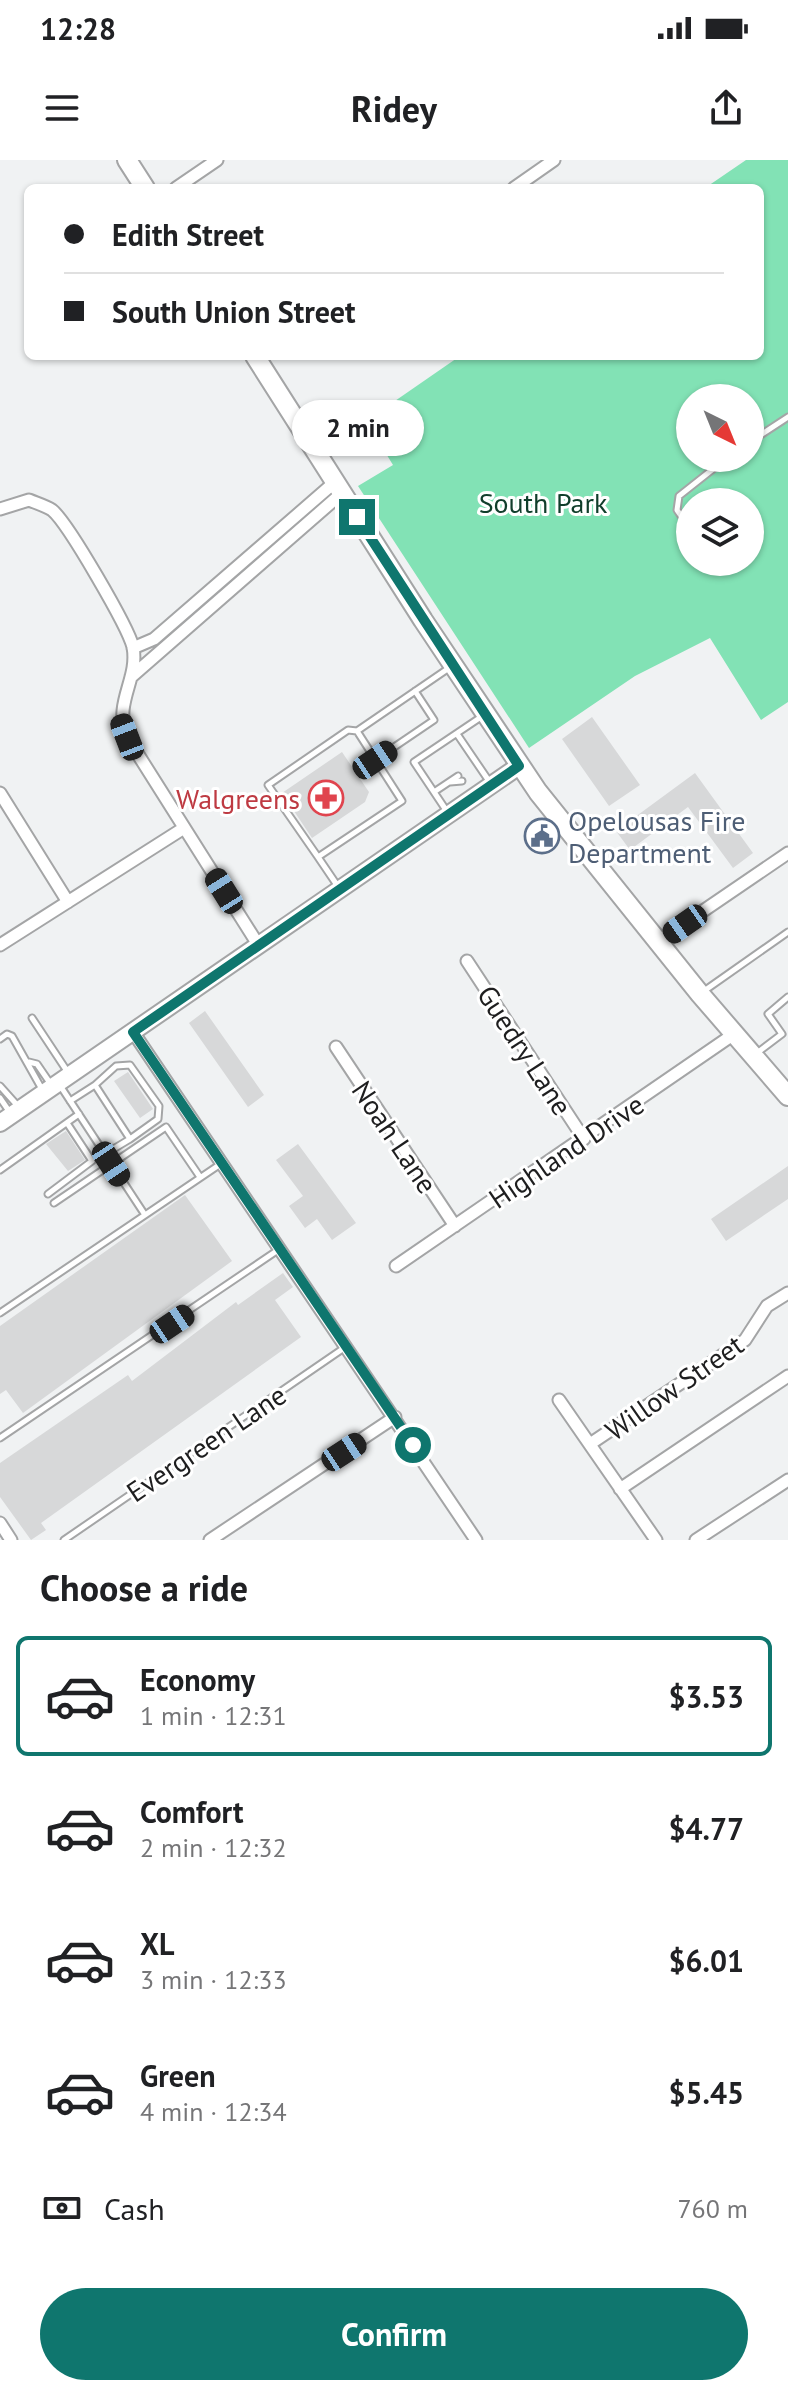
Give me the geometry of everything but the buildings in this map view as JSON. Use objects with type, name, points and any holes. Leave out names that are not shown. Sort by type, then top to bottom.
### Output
[{"type":"main road","points":[[127,160],[142,184]]},
{"type":"main road","points":[[258,360],[519,766],[600,872],[788,1096]]},
{"type":"main road","points":[[10,1116],[519,766]]},
{"type":"street","points":[[182,184],[217,160]]},
{"type":"street","points":[[520,184],[554,160]]},
{"type":"street","points":[[133,648],[154,639],[338,487]]},
{"type":"street","points":[[131,677],[338,487]]},
{"type":"street","points":[[0,509],[29,500],[52,510],[71,536],[133,648],[131,677],[124,694],[121,722],[133,749],[259,946]]},
{"type":"street","points":[[154,639],[164,649]]},
{"type":"street","points":[[0,793],[68,902]]},
{"type":"street","points":[[0,945],[184,828]]},
{"type":"street","points":[[659,941],[788,853]]},
{"type":"street","name":"Guedry Lane","points":[[467,961],[584,1139]]},
{"type":"street","points":[[133,1032],[476,1540]]},
{"type":"street","name":"Highland Drive","points":[[396,1266],[734,1034]]},
{"type":"street","name":"Noah Lane","points":[[336,1047],[455,1226]]},
{"type":"street","name":"Willow Street","points":[[590,1444],[745,1340],[767,1306],[788,1293]]},
{"type":"street","points":[[620,1489],[788,1376]]},
{"type":"street","points":[[559,1400],[656,1540]]},
{"type":"street","points":[[210,1540],[395,1417]]},
{"type":"street","points":[[696,1540],[788,1480]]},
{"type":"street","points":[[0,1523],[11,1540]]},
{"type":"lane","points":[[764,433],[788,417]]},
{"type":"lane","points":[[689,488],[709,472]]},
{"type":"lane","points":[[339,889],[268,785],[348,730],[357,731],[453,665]]},
{"type":"lane","points":[[375,760],[434,720],[415,691]]},
{"type":"lane","points":[[449,814],[414,762],[485,715]]},
{"type":"lane","points":[[318,857],[402,801],[357,731]]},
{"type":"lane","points":[[457,734],[472,766],[491,785]]},
{"type":"lane","points":[[434,792],[458,776]]},
{"type":"lane","points":[[700,994],[788,932]]},
{"type":"lane","points":[[754,1055],[785,1032],[768,1014],[788,997]]},
{"type":"lane","points":[[32,1018],[56,1084]]},
{"type":"lane","points":[[0,1039],[10,1034],[29,1062],[29,1070],[56,1084]]},
{"type":"lane","points":[[29,1062],[37,1064],[70,1101],[145,1215]]},
{"type":"lane","points":[[70,1101],[95,1085],[102,1076],[126,1064],[134,1069],[159,1106],[158,1119],[105,1154]]},
{"type":"lane","points":[[95,1085],[130,1139]]},
{"type":"lane","points":[[0,1086],[10,1116]]},
{"type":"lane","points":[[0,1098],[10,1116]]},
{"type":"lane","points":[[0,1170],[79,1114]]},
{"type":"lane","points":[[48,1194],[92,1161],[67,1123]]},
{"type":"lane","points":[[54,1203],[166,1127],[200,1177]]},
{"type":"lane","points":[[0,1313],[223,1162]]},
{"type":"lane","points":[[0,1438],[281,1248]]},
{"type":"lane","name":"Evergreen Lane","points":[[64,1540],[347,1345]]},
{"type":"green space","name":"South Park","points":[[746,160],[788,160],[788,702],[761,720],[710,638],[635,676],[529,748],[358,486],[393,465],[366,421],[454,360],[764,360],[764,184],[711,184]]},
{"type":"place","name":"Walgreens","points":[[326,798]]},
{"type":"place","name":"Opelousas Fire Department","points":[[542,836]]},
{"type":"route","points":[[357,517],[519,766],[133,1032],[413,1445]]}]
